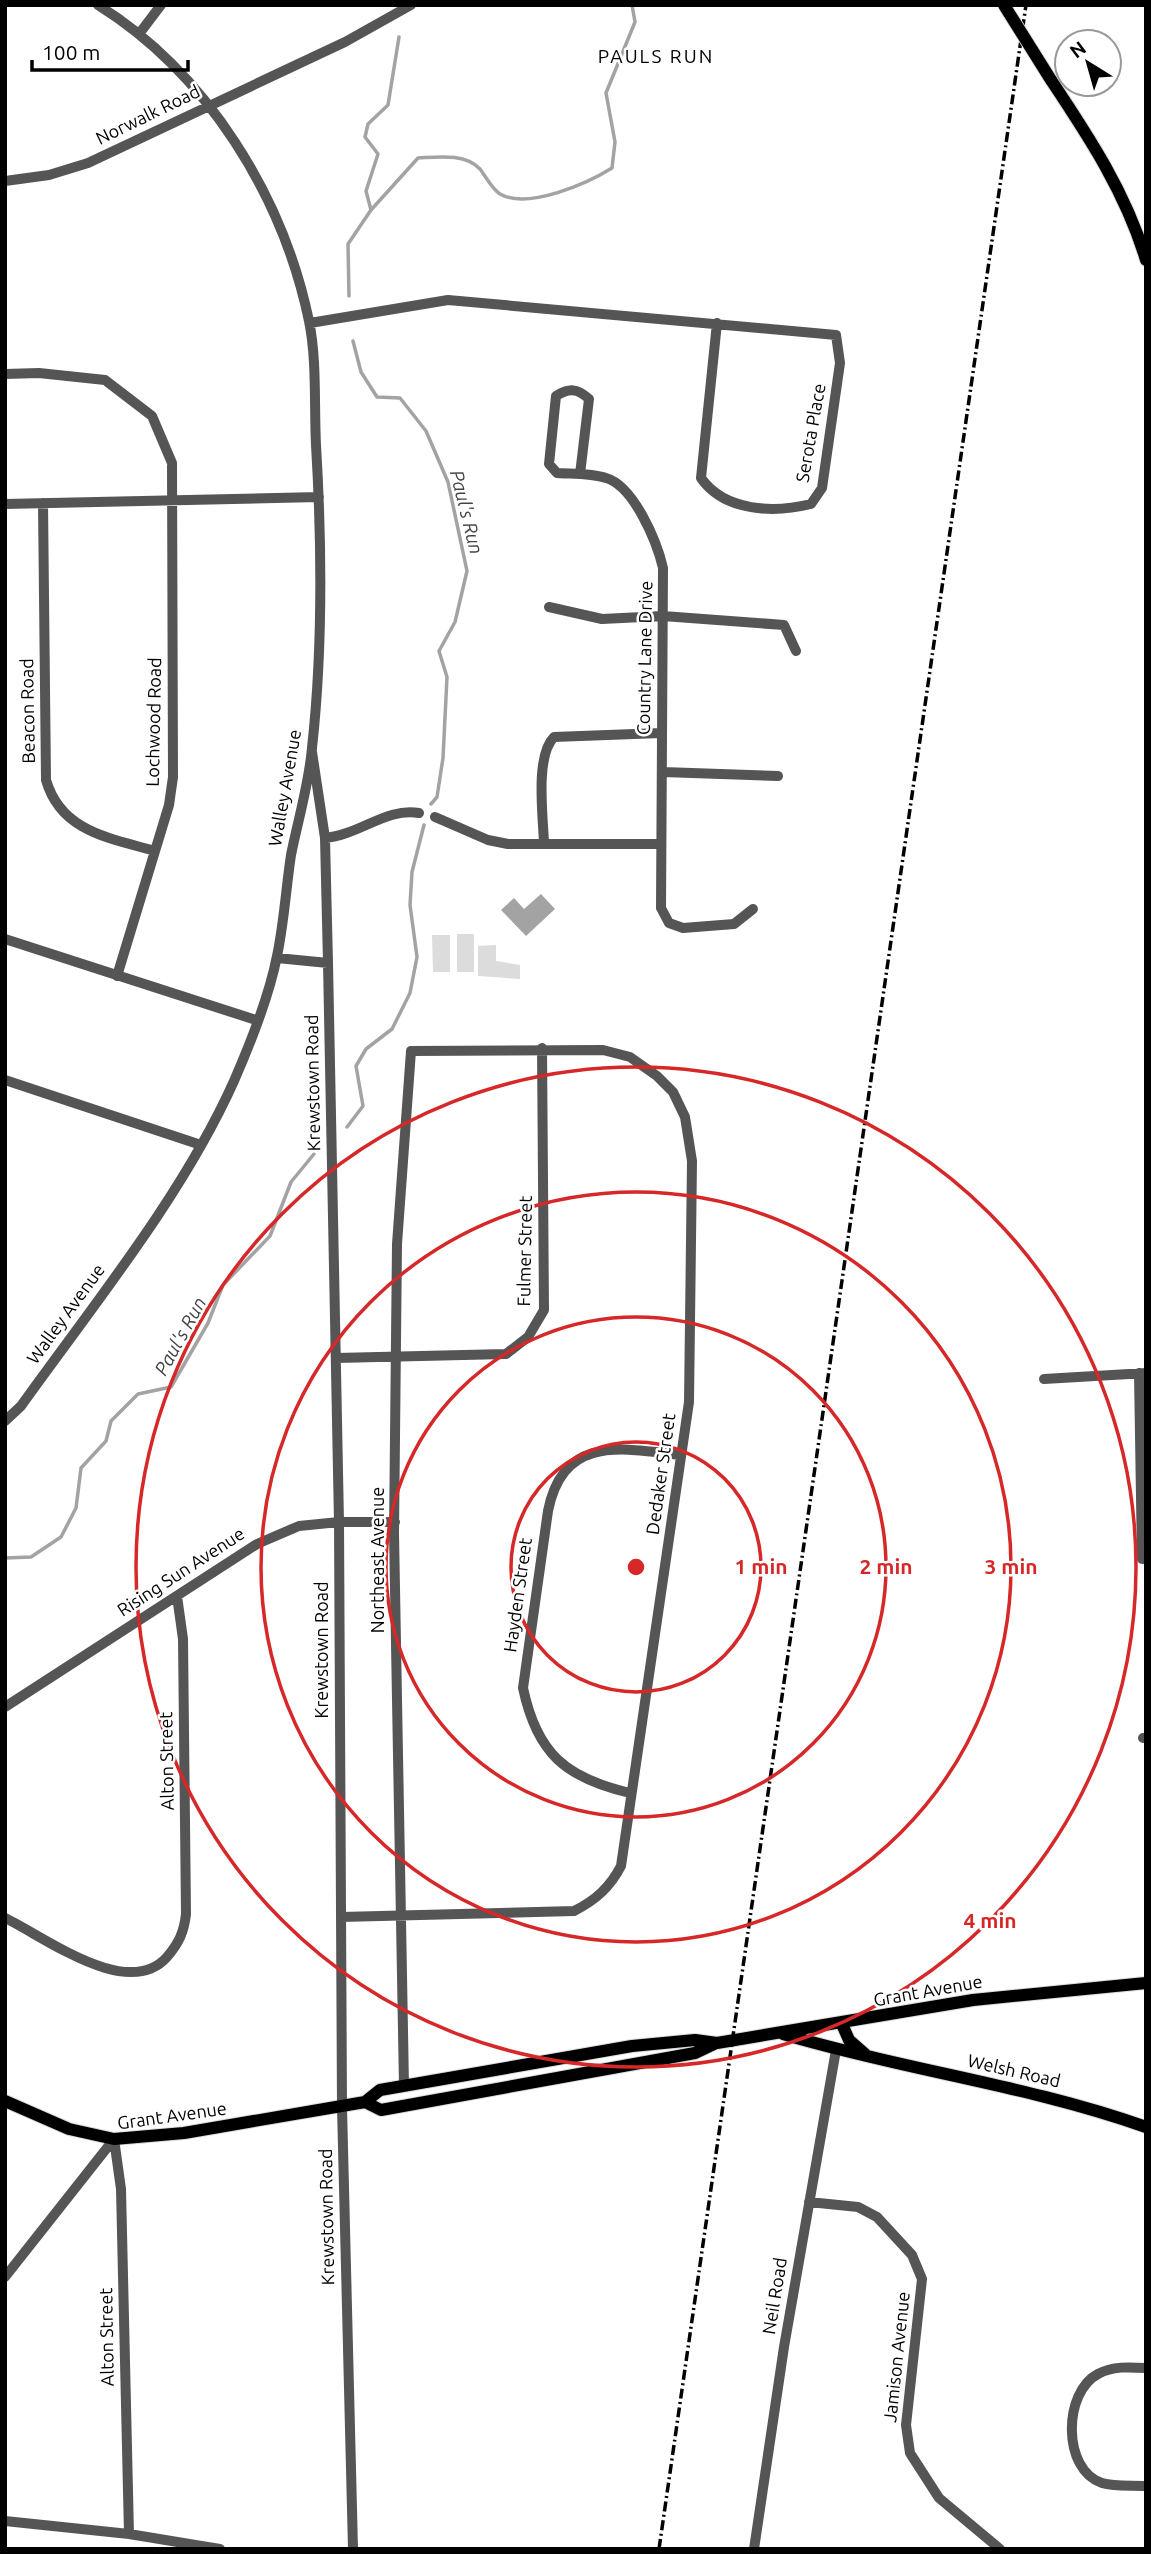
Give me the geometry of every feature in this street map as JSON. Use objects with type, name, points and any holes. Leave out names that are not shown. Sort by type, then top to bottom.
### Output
[{"type":"main road","points":[[1004,5],[1100,155],[1141,228],[1146,260]]},
{"type":"main road","name":"Grant Avenue","points":[[365,2102],[381,2110],[695,2053],[717,2043],[999,1996],[1146,1983]]},
{"type":"main road","name":"Welsh Road","points":[[842,2024],[849,2040],[872,2058]]},
{"type":"main road","name":"Welsh Road","points":[[779,2033],[836,2050],[1068,2102],[1146,2127]]},
{"type":"main road","name":"Grant Avenue","points":[[114,2139],[184,2133],[365,2102],[380,2090],[632,2046],[695,2040],[717,2043]]},
{"type":"main road","points":[[5,2101],[69,2129],[114,2139]]},
{"type":"street","name":"Walley Avenue","points":[[5,1421],[21,1406],[126,1260],[201,1145],[234,1079],[277,958],[291,856],[312,752],[319,652],[319,497],[310,323],[269,202],[210,105],[139,34],[98,5]]},
{"type":"street","points":[[139,34],[161,5]]},
{"type":"street","name":"Norwalk Road","points":[[5,181],[49,175],[88,163],[345,42],[411,5]]},
{"type":"street","name":"Serota Place","points":[[310,323],[448,300],[718,323],[836,335],[840,349],[837,388],[822,488],[811,504],[793,509],[736,505],[710,491],[701,478],[718,323]]},
{"type":"street","name":"Lochwood Road","points":[[5,374],[39,373],[105,380],[152,416],[172,463],[173,777],[169,805],[117,976]]},
{"type":"street","name":"Country Lane Drive","points":[[580,474],[589,399],[580,391],[567,390],[556,396],[548,464],[557,473],[606,478],[620,484],[651,533],[663,568],[661,908],[669,923],[684,928],[734,924],[753,909]]},
{"type":"street","points":[[5,504],[172,503],[319,497]]},
{"type":"street","name":"Beacon Road","points":[[43,503],[46,780],[62,811],[86,831],[155,851]]},
{"type":"street","points":[[550,607],[602,619],[663,616],[784,625],[796,651]]},
{"type":"street","points":[[544,843],[542,783],[546,745],[554,737],[661,733]]},
{"type":"street","name":"Krewstown Road","points":[[312,752],[325,838],[328,963],[339,1522],[342,2106],[353,2549]]},
{"type":"street","points":[[663,772],[778,776]]},
{"type":"street","points":[[325,838],[344,836],[392,814],[405,811],[419,813]]},
{"type":"street","points":[[435,817],[488,840],[660,844]]},
{"type":"street","points":[[5,939],[256,1020]]},
{"type":"street","points":[[277,958],[328,963]]},
{"type":"street","name":"Fulmer Street","points":[[336,1358],[506,1354],[527,1337],[544,1310],[542,1048]]},
{"type":"street","name":"Dedaker Street","points":[[401,1914],[578,1908],[610,1886],[621,1866],[689,1402],[692,1175],[690,1134],[680,1107],[665,1084],[630,1057],[603,1050],[427,1050]]},
{"type":"street","name":"Northeast Avenue","points":[[404,2086],[395,1522],[397,1244],[411,1051],[427,1050]]},
{"type":"street","points":[[5,1080],[201,1145]]},
{"type":"street","points":[[1044,1380],[1143,1373],[1142,1559],[1146,1559]]},
{"type":"street","name":"Hayden Street","points":[[631,1794],[598,1786],[554,1759],[528,1714],[523,1688],[548,1511],[552,1492],[561,1473],[591,1452],[625,1449],[681,1455]]},
{"type":"street","name":"Rising Sun Avenue","points":[[5,1707],[257,1544],[299,1526],[339,1522],[395,1522]]},
{"type":"street","name":"Alton Street","points":[[5,1918],[103,1969],[122,1974],[163,1962],[177,1946],[185,1929],[186,1914],[183,1639],[177,1596]]},
{"type":"street","points":[[341,1917],[401,1914]]},
{"type":"street","name":"Neil Road","points":[[754,2549],[836,2050]]},
{"type":"street","name":"Alton Street","points":[[114,2139],[121,2189],[129,2534]]},
{"type":"street","name":"Grant Avenue","points":[[5,2277],[114,2139]]},
{"type":"street","name":"Jamison Avenue","points":[[809,2202],[858,2207],[877,2217],[912,2255],[922,2279],[906,2425],[910,2453],[939,2498],[1000,2549]]},
{"type":"street","points":[[1146,2368],[1117,2367],[1096,2375],[1076,2397],[1071,2441],[1085,2470],[1101,2483],[1146,2486]]},
{"type":"street","points":[[5,2521],[129,2534],[217,2549]]},
{"type":"shaded area","points":[[541,894],[555,909],[526,936],[501,910],[514,898],[524,909]]},
{"type":"shaded area","points":[[457,934],[474,934],[474,972],[457,972]]},
{"type":"shaded area","points":[[432,935],[450,935],[450,972],[433,972]]},
{"type":"shaded area","points":[[496,945],[496,961],[520,965],[520,979],[478,976],[478,946]]},
{"type":"waterway","points":[[349,296],[348,244],[371,210],[418,158],[451,157],[467,160],[480,169],[500,194],[526,199],[558,193],[612,168],[615,142],[606,93],[635,22],[632,5]]},
{"type":"waterway","points":[[371,210],[366,191],[378,154],[365,137],[368,124],[388,105],[399,37]]},
{"type":"waterway","name":"Paul's Run","points":[[353,341],[361,372],[377,397],[400,398],[426,431],[448,482],[467,571],[455,622],[439,651],[447,677],[443,758],[437,797],[431,804]]},
{"type":"waterway","name":"Paul's Run","points":[[347,1127],[363,1106],[356,1066],[366,1049],[392,1029],[410,993],[417,957],[410,905],[412,872],[424,825]]},
{"type":"waterway","name":"Paul's Run","points":[[5,1558],[31,1557],[61,1537],[76,1508],[81,1468],[106,1441],[111,1421],[138,1394],[171,1387],[208,1323],[223,1285],[270,1236],[291,1182],[314,1154]]},
{"type":"railway","points":[[659,2549],[1026,5]]},
{"type":"district","name":"PAULS RUN","points":[[656,56]]}]
